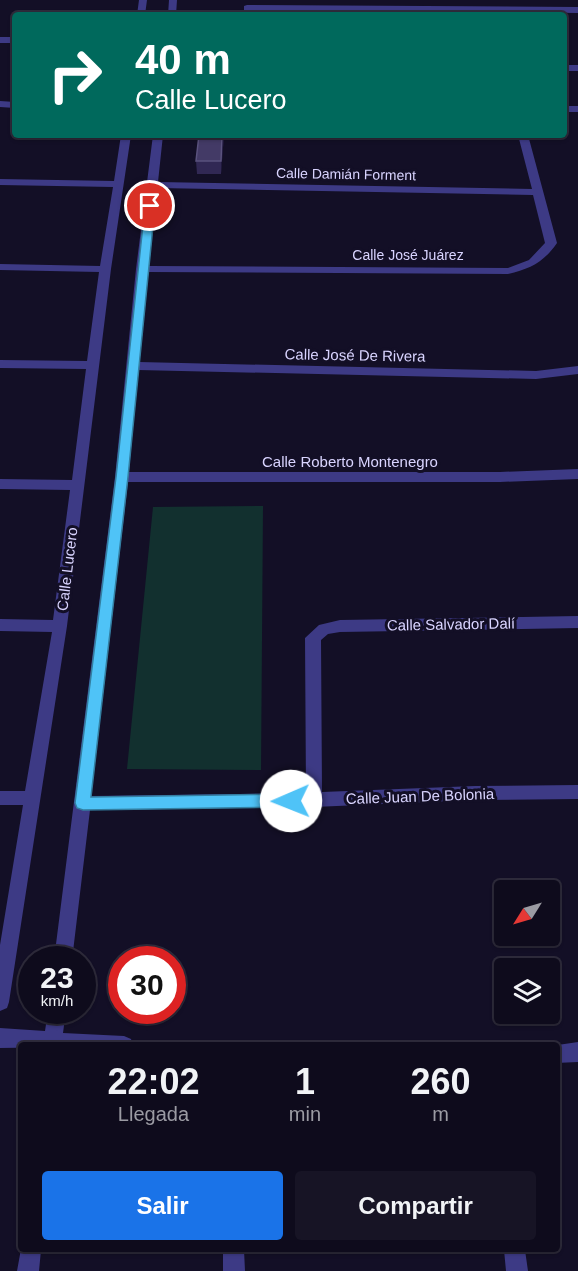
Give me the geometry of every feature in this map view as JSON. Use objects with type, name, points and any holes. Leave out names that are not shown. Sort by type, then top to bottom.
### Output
[{"type":"street","points":[[247,8],[578,10]]},
{"type":"street","name":"Calle Lucero","points":[[0,1002],[60,626],[105,269],[126,138]]},
{"type":"street","points":[[65,946],[122,477],[158,138]]},
{"type":"street","name":"Calle José Juárez","points":[[142,270],[508,271],[537,262],[551,243],[524,138]]},
{"type":"street","points":[[0,182],[119,184]]},
{"type":"street","name":"Calle Damián Forment","points":[[152,185],[538,192]]},
{"type":"street","points":[[0,267],[105,269]]},
{"type":"street","points":[[0,364],[93,365]]},
{"type":"street","name":"Calle José De Rivera","points":[[132,366],[536,375],[578,370]]},
{"type":"street","name":"Calle Roberto Montenegro","points":[[122,477],[500,477],[578,474]]},
{"type":"street","points":[[0,484],[77,485]]},
{"type":"street","name":"Calle Salvador Dalí","points":[[314,801],[313,638],[324,629],[340,626],[578,622]]},
{"type":"street","points":[[0,625],[60,626]]},
{"type":"street","name":"Calle Juan De Bolonia","points":[[83,803],[314,801],[475,793],[578,792]]},
{"type":"street","points":[[0,798],[33,798]]},
{"type":"street","points":[[53,1042],[55,1024]]},
{"type":"street","points":[[0,1038],[42,1042]]},
{"type":"street","points":[[560,1053],[578,1052]]},
{"type":"street","points":[[28,1271],[31,1252]]},
{"type":"street","points":[[234,1252],[234,1271]]},
{"type":"street","points":[[514,1252],[517,1271]]},
{"type":"green space","points":[[263,506],[261,770],[127,769],[153,507]]},
{"type":"building","points":[[199,138],[222,138],[221,161],[196,161]]},
{"type":"route","points":[[150,206],[122,477],[83,803],[291,801]]}]
